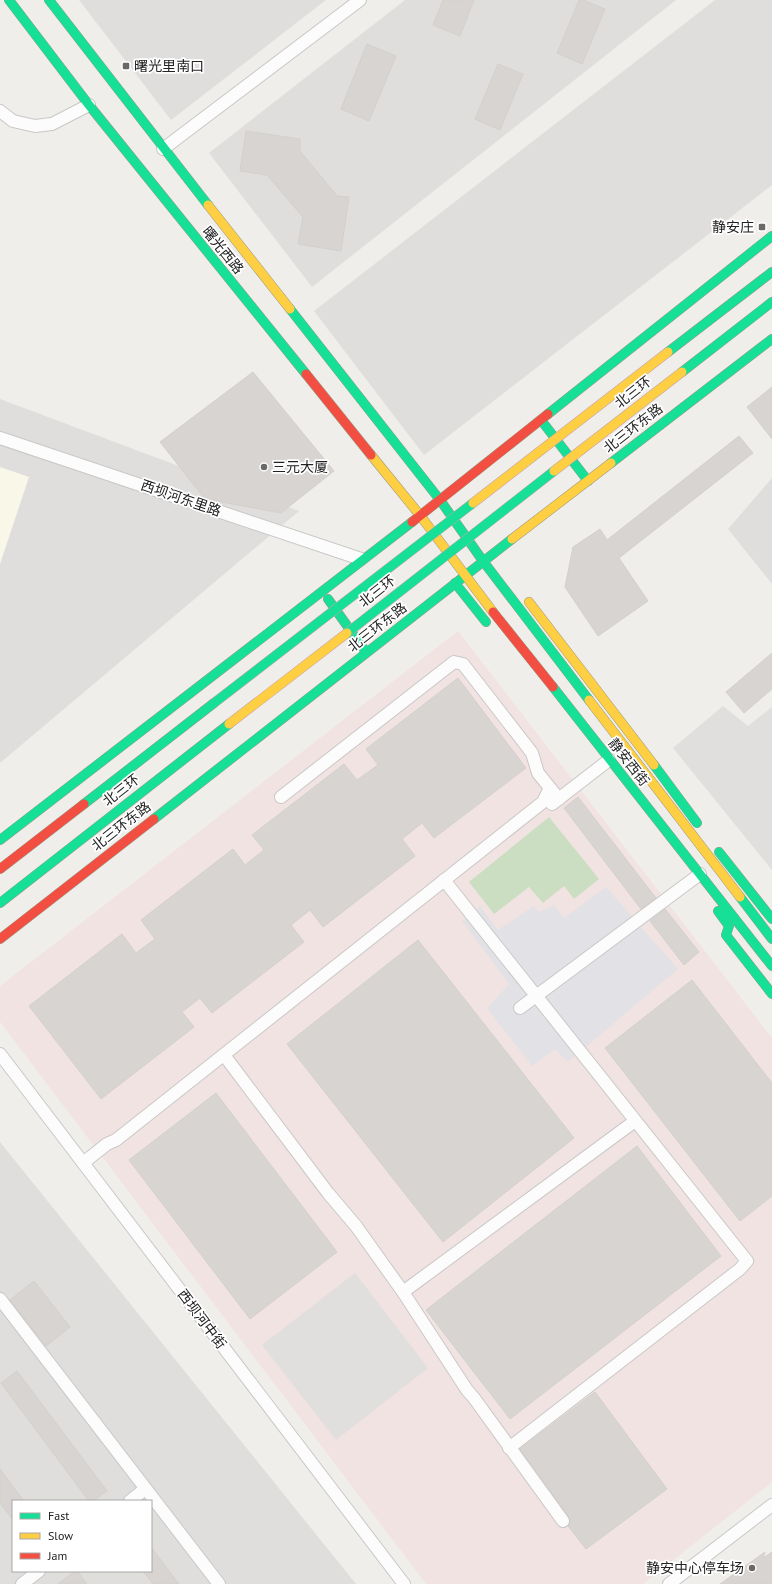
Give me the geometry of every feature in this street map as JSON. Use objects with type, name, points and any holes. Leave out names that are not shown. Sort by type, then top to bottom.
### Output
[{"type":"main road","name":"曙光西路","points":[[9,0],[88,105],[419,514],[465,576]]},
{"type":"main road","name":"曙光西路","points":[[49,0],[164,150],[440,500],[483,561]]},
{"type":"main road","points":[[0,840],[419,514],[440,500],[772,236]]},
{"type":"main road","name":"北三环","points":[[0,869],[772,272]]},
{"type":"main road","name":"北三环","points":[[0,903],[772,302]]},
{"type":"main road","name":"北三环东路","points":[[0,939],[483,561],[494,558],[588,481],[772,339]]},
{"type":"main road","points":[[541,420],[588,481]]},
{"type":"main road","name":"静安西街","points":[[483,561],[772,940]]},
{"type":"main road","name":"静安西街","points":[[465,576],[603,764],[693,876],[772,966]]},
{"type":"main road","points":[[455,583],[494,632]]},
{"type":"main road","points":[[322,590],[366,652]]},
{"type":"main road","points":[[521,592],[629,730],[701,828]]},
{"type":"main road","points":[[629,730],[642,770]]},
{"type":"main road","points":[[715,846],[772,919]]},
{"type":"main road","points":[[693,876],[729,926],[726,935],[772,994]]},
{"type":"main road","points":[[0,915],[22,885]]},
{"type":"street","points":[[164,150],[360,0]]},
{"type":"street","points":[[0,111],[13,120],[35,126],[52,124],[88,105]]},
{"type":"street","name":"西坝河东里路","points":[[0,438],[361,559]]},
{"type":"street","points":[[281,797],[454,662],[463,664],[532,753],[538,773],[550,788],[556,802],[603,764]]},
{"type":"street","points":[[83,1163],[107,1144],[116,1140],[543,802],[550,788]]},
{"type":"street","points":[[520,1008],[693,876]]},
{"type":"street","points":[[444,880],[747,1261],[734,1274],[509,1448]]},
{"type":"street","name":"西坝河中街","points":[[0,1054],[404,1584]]},
{"type":"street","points":[[224,1055],[328,1193],[356,1226],[403,1292],[467,1390],[563,1521]]},
{"type":"street","points":[[403,1292],[635,1120]]},
{"type":"street","points":[[0,1299],[219,1584]]},
{"type":"street","points":[[131,1500],[145,1489]]},
{"type":"street","points":[[669,1584],[772,1506]]},
{"type":"street","points":[[22,1584],[38,1572]]},
{"type":"shaded area","points":[[79,0],[326,0],[171,120]]},
{"type":"shaded area","points":[[405,0],[676,0],[312,287],[209,153]]},
{"type":"shaded area","points":[[715,0],[772,0],[772,185],[424,455],[314,311]]},
{"type":"shaded area","points":[[0,399],[299,511],[0,763]]},
{"type":"shaded area","points":[[0,467],[29,477],[0,564]]},
{"type":"shaded area","points":[[772,478],[772,584],[728,529]]},
{"type":"shaded area","points":[[458,631],[772,1038],[772,1482],[643,1584],[426,1584],[0,1022],[0,986]]},
{"type":"shaded area","points":[[723,706],[748,726],[772,707],[772,870],[673,748]]},
{"type":"shaded area","points":[[606,887],[678,969],[568,1062],[555,1049],[532,1066],[487,1008],[509,984],[462,921],[480,906],[498,930],[534,906],[539,912],[554,905],[564,918]]},
{"type":"shaded area","points":[[0,1142],[356,1584],[0,1584]]},
{"type":"shaded area","points":[[355,1273],[428,1368],[336,1440],[262,1345]]},
{"type":"green space","points":[[549,817],[599,879],[574,899],[564,886],[543,903],[529,887],[494,914],[469,882]]},
{"type":"building","points":[[443,0],[474,0],[460,36],[433,25]]},
{"type":"building","points":[[579,0],[583,0],[605,9],[582,64],[557,53]]},
{"type":"building","points":[[367,44],[396,56],[369,121],[341,109]]},
{"type":"building","points":[[498,64],[523,74],[500,130],[475,119]]},
{"type":"building","points":[[246,131],[300,139],[300,151],[337,196],[349,197],[341,251],[298,244],[303,217],[267,175],[240,171]]},
{"type":"building","points":[[253,372],[334,471],[281,513],[205,499],[160,442]]},
{"type":"building","points":[[772,387],[772,439],[747,407]]},
{"type":"building","points":[[739,436],[753,453],[619,558],[648,601],[598,636],[565,587],[573,547],[600,529],[607,540]]},
{"type":"building","points":[[772,653],[772,689],[744,713],[726,692]]},
{"type":"building","points":[[458,678],[526,768],[434,838],[422,823],[402,839],[415,856],[323,927],[310,910],[291,925],[304,942],[212,1013],[200,998],[182,1012],[194,1027],[101,1099],[29,1006],[122,934],[136,953],[155,939],[141,920],[233,849],[245,865],[264,850],[252,835],[344,764],[357,780],[378,765],[366,749]]},
{"type":"building","points":[[578,797],[656,898],[641,909],[564,808]]},
{"type":"building","points":[[665,909],[699,952],[684,965],[650,921]]},
{"type":"building","points":[[418,940],[574,1138],[443,1242],[287,1044]]},
{"type":"building","points":[[692,980],[772,1083],[772,1196],[740,1221],[605,1048]]},
{"type":"building","points":[[216,1093],[337,1252],[250,1319],[129,1160]]},
{"type":"building","points":[[637,1146],[721,1256],[510,1419],[426,1310]]},
{"type":"building","points":[[34,1281],[70,1327],[46,1346],[10,1300]]},
{"type":"building","points":[[17,1371],[107,1491],[94,1500],[88,1500],[1,1383]]},
{"type":"building","points":[[595,1392],[667,1489],[586,1549],[568,1526],[570,1521],[569,1517],[520,1449]]},
{"type":"building","points":[[0,1469],[23,1500],[12,1500],[12,1519],[0,1503]]},
{"type":"building","points":[[152,1548],[179,1584],[153,1584],[144,1572],[152,1572]]},
{"type":"building","name":"静安中心停车场","points":[[765,1552],[763,1558],[772,1552],[772,1584],[720,1584]]},
{"type":"building","points":[[74,1572],[78,1572],[87,1584],[58,1584]]},
{"type":"traffic: fast","points":[[9,0],[89,105],[306,374]]},
{"type":"traffic: fast","points":[[49,0],[208,205]]},
{"type":"traffic: fast","points":[[548,414],[772,236]]},
{"type":"traffic: fast","points":[[668,352],[772,272]]},
{"type":"traffic: fast","points":[[682,372],[772,302]]},
{"type":"traffic: fast","points":[[290,309],[440,500],[483,561],[589,700]]},
{"type":"traffic: fast","points":[[611,463],[772,339]]},
{"type":"traffic: fast","points":[[541,420],[588,481]]},
{"type":"traffic: fast","points":[[347,633],[554,471]]},
{"type":"traffic: fast","points":[[214,703],[473,503]]},
{"type":"traffic: fast","points":[[0,840],[412,522]]},
{"type":"traffic: fast","points":[[154,819],[512,539]]},
{"type":"traffic: fast","points":[[455,583],[486,622]]},
{"type":"traffic: fast","points":[[328,599],[366,652]]},
{"type":"traffic: fast","points":[[553,687],[772,966]]},
{"type":"traffic: fast","points":[[84,804],[214,703]]},
{"type":"traffic: fast","points":[[0,903],[229,724]]},
{"type":"traffic: fast","points":[[654,765],[697,823]]},
{"type":"traffic: fast","points":[[719,852],[772,919]]},
{"type":"traffic: fast","points":[[740,897],[772,939]]},
{"type":"traffic: fast","points":[[718,911],[729,926],[726,935],[772,994]]},
{"type":"traffic: slow","points":[[208,205],[290,309]]},
{"type":"traffic: slow","points":[[473,503],[668,352]]},
{"type":"traffic: slow","points":[[554,471],[682,372]]},
{"type":"traffic: slow","points":[[371,455],[419,514],[493,612]]},
{"type":"traffic: slow","points":[[512,539],[611,463]]},
{"type":"traffic: slow","points":[[529,602],[654,765]]},
{"type":"traffic: slow","points":[[229,724],[347,633]]},
{"type":"traffic: slow","points":[[589,700],[740,897]]},
{"type":"traffic: jam","points":[[306,374],[371,455]]},
{"type":"traffic: jam","points":[[412,522],[548,414]]},
{"type":"traffic: jam","points":[[493,612],[553,687]]},
{"type":"traffic: jam","points":[[0,869],[84,804]]},
{"type":"traffic: jam","points":[[0,939],[154,819]]},
{"type":"place","name":"曙光里南口","points":[[126,66]]},
{"type":"place","name":"静安庄","points":[[762,227]]},
{"type":"place","name":"三元大厦","points":[[264,467]]},
{"type":"place","name":"静安中心停车场","points":[[752,1568]]}]
